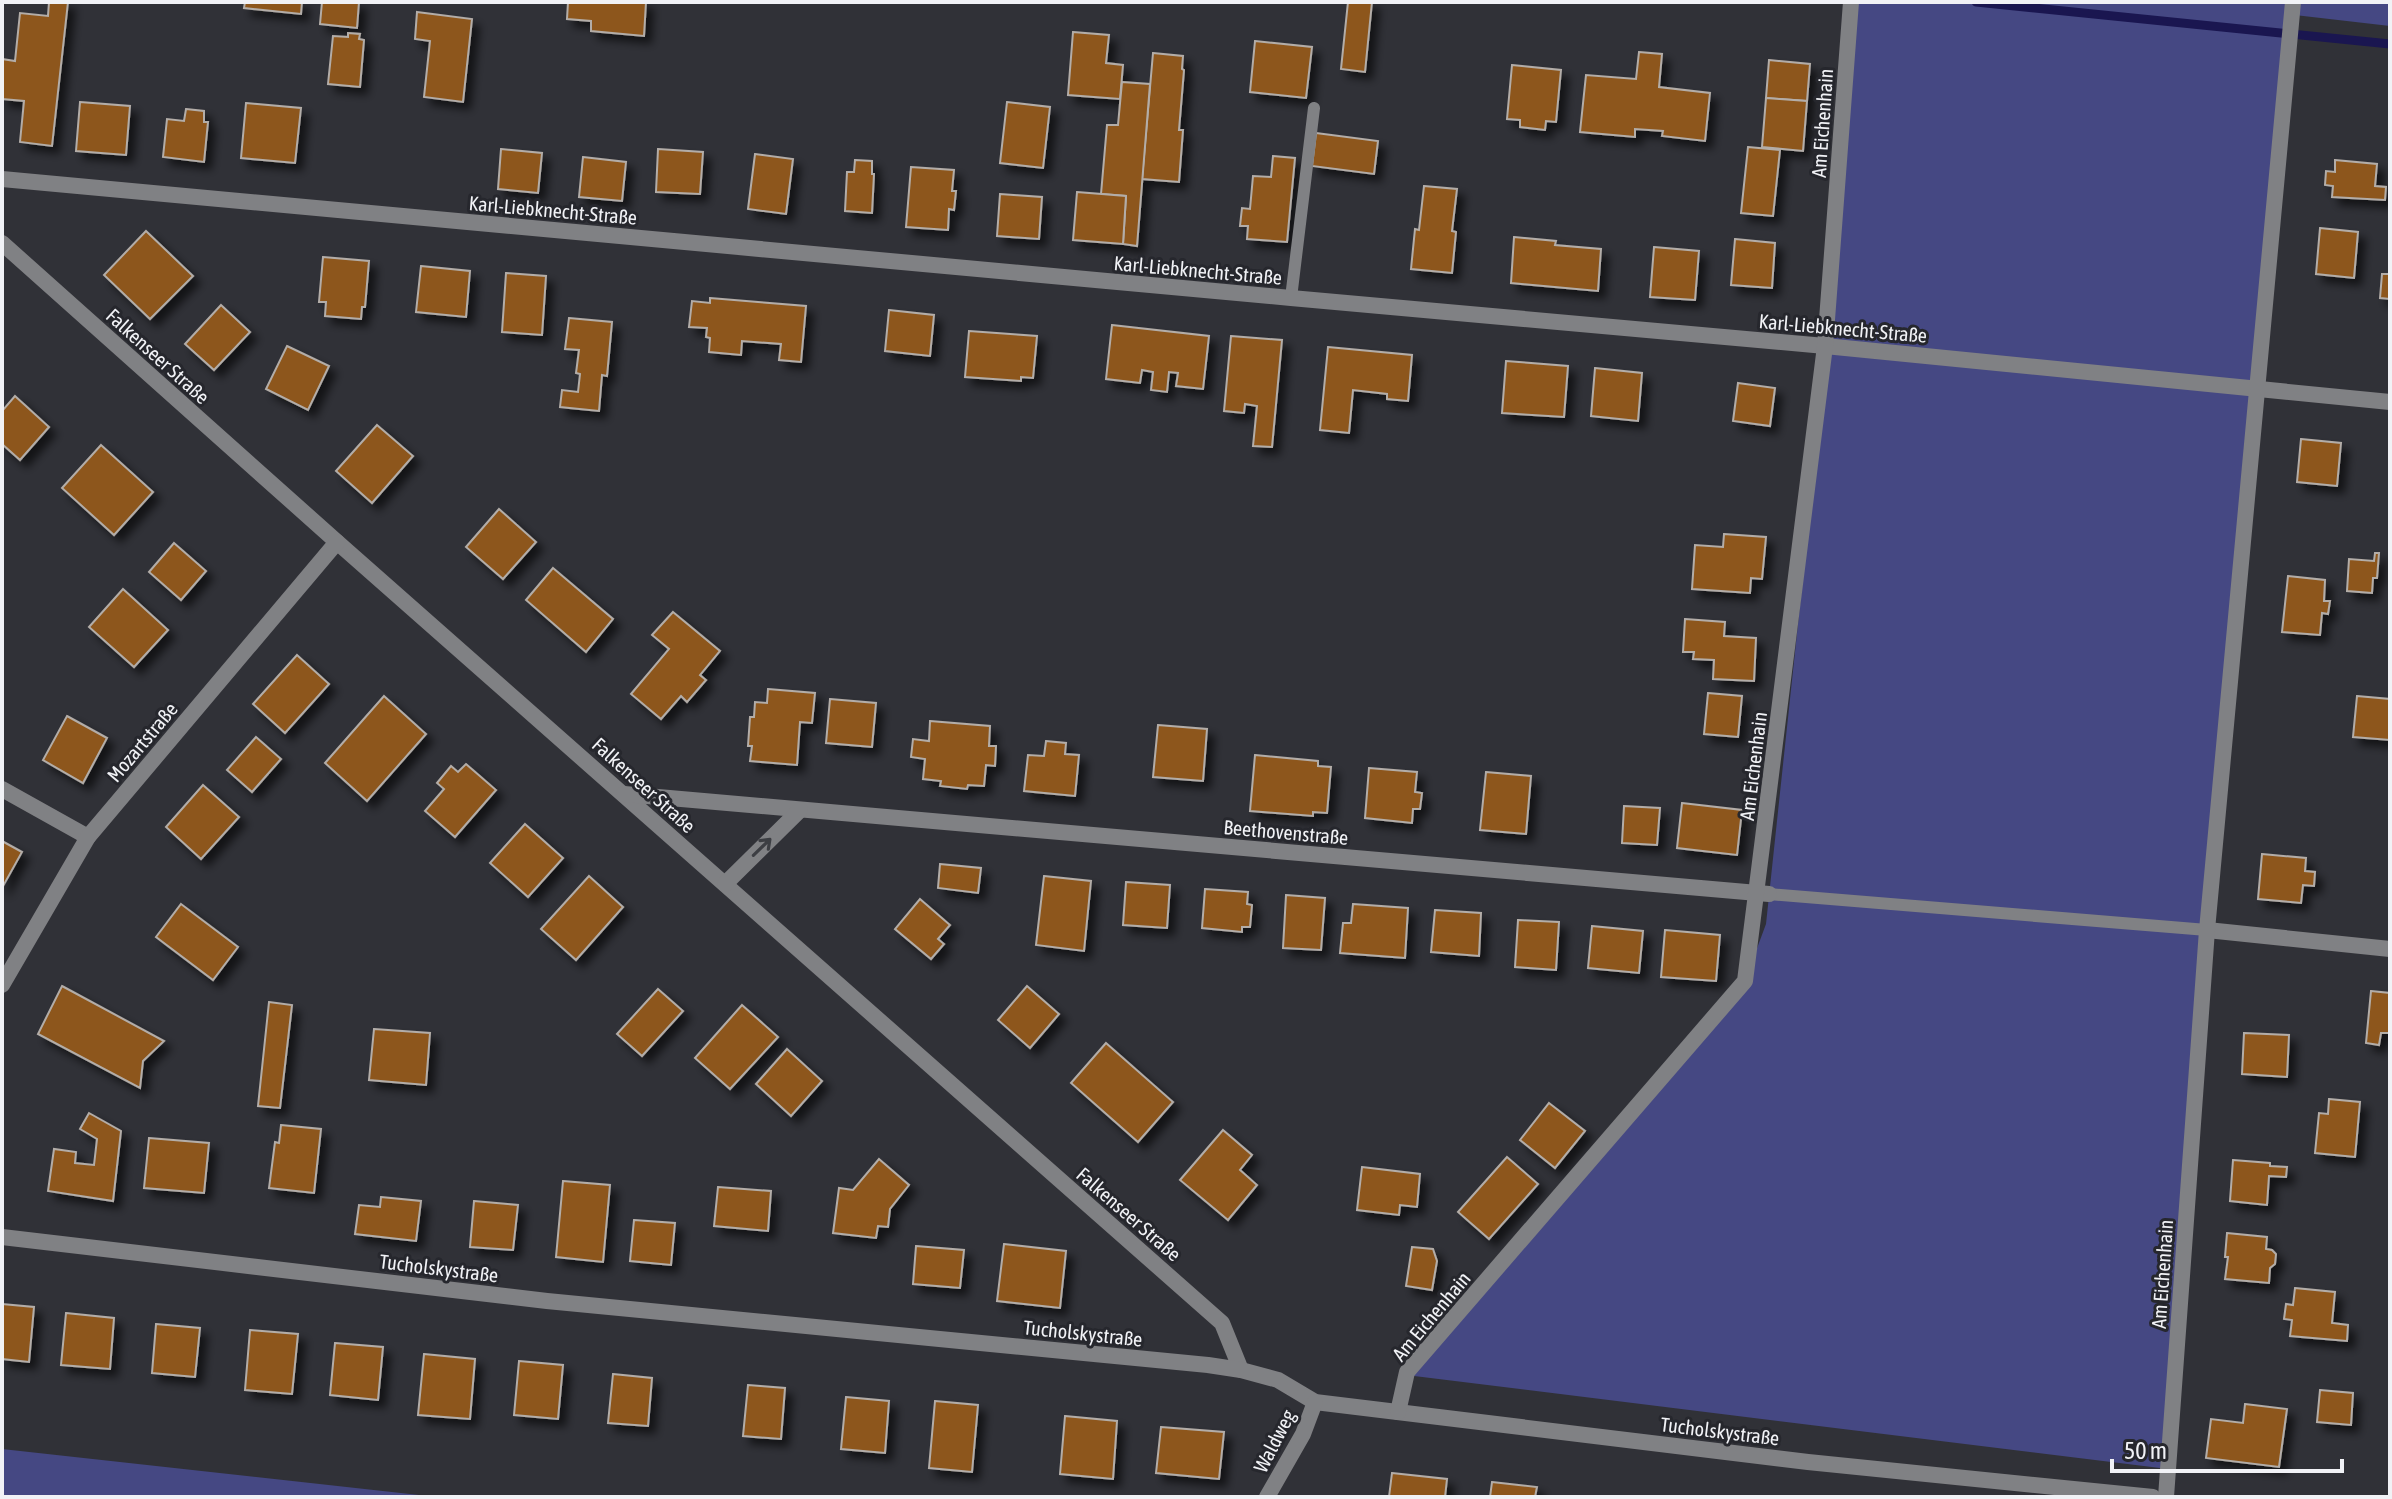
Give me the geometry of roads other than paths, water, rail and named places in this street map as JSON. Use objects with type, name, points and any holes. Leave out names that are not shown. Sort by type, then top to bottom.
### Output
[{"type":"street","name":"Am Eichenhain","points":[[1398,1412],[1407,1372],[1745,981],[1763,893],[1825,346],[1851,2]]},
{"type":"street","name":"Am Eichenhain","points":[[2166,1497],[2207,930],[2292,7]]},
{"type":"street","name":"Karl-Liebknecht-Straße","points":[[2,179],[1825,346],[2390,402]]},
{"type":"street","name":"Falkenseer Straße","points":[[2,243],[1222,1323],[1241,1370]]},
{"type":"street","name":"Mozartstraße","points":[[2,985],[88,837],[337,542]]},
{"type":"street","points":[[2,789],[88,837]]},
{"type":"street","name":"Beethovenstraße","points":[[624,794],[1763,893]]},
{"type":"street","points":[[725,884],[800,810]]},
{"type":"street","points":[[2207,930],[2390,949]]},
{"type":"street","name":"Tucholskystraße","points":[[2,1237],[547,1301],[1241,1370],[1278,1380],[1315,1402],[1808,1462],[2153,1497]]},
{"type":"street","name":"Waldweg","points":[[1267,1497],[1303,1434],[1315,1402]]},
{"type":"lane","points":[[1291,298],[1314,108]]},
{"type":"lane","points":[[1763,893],[2207,930]]},
{"type":"waterway","points":[[1976,2],[2390,44]]}]
